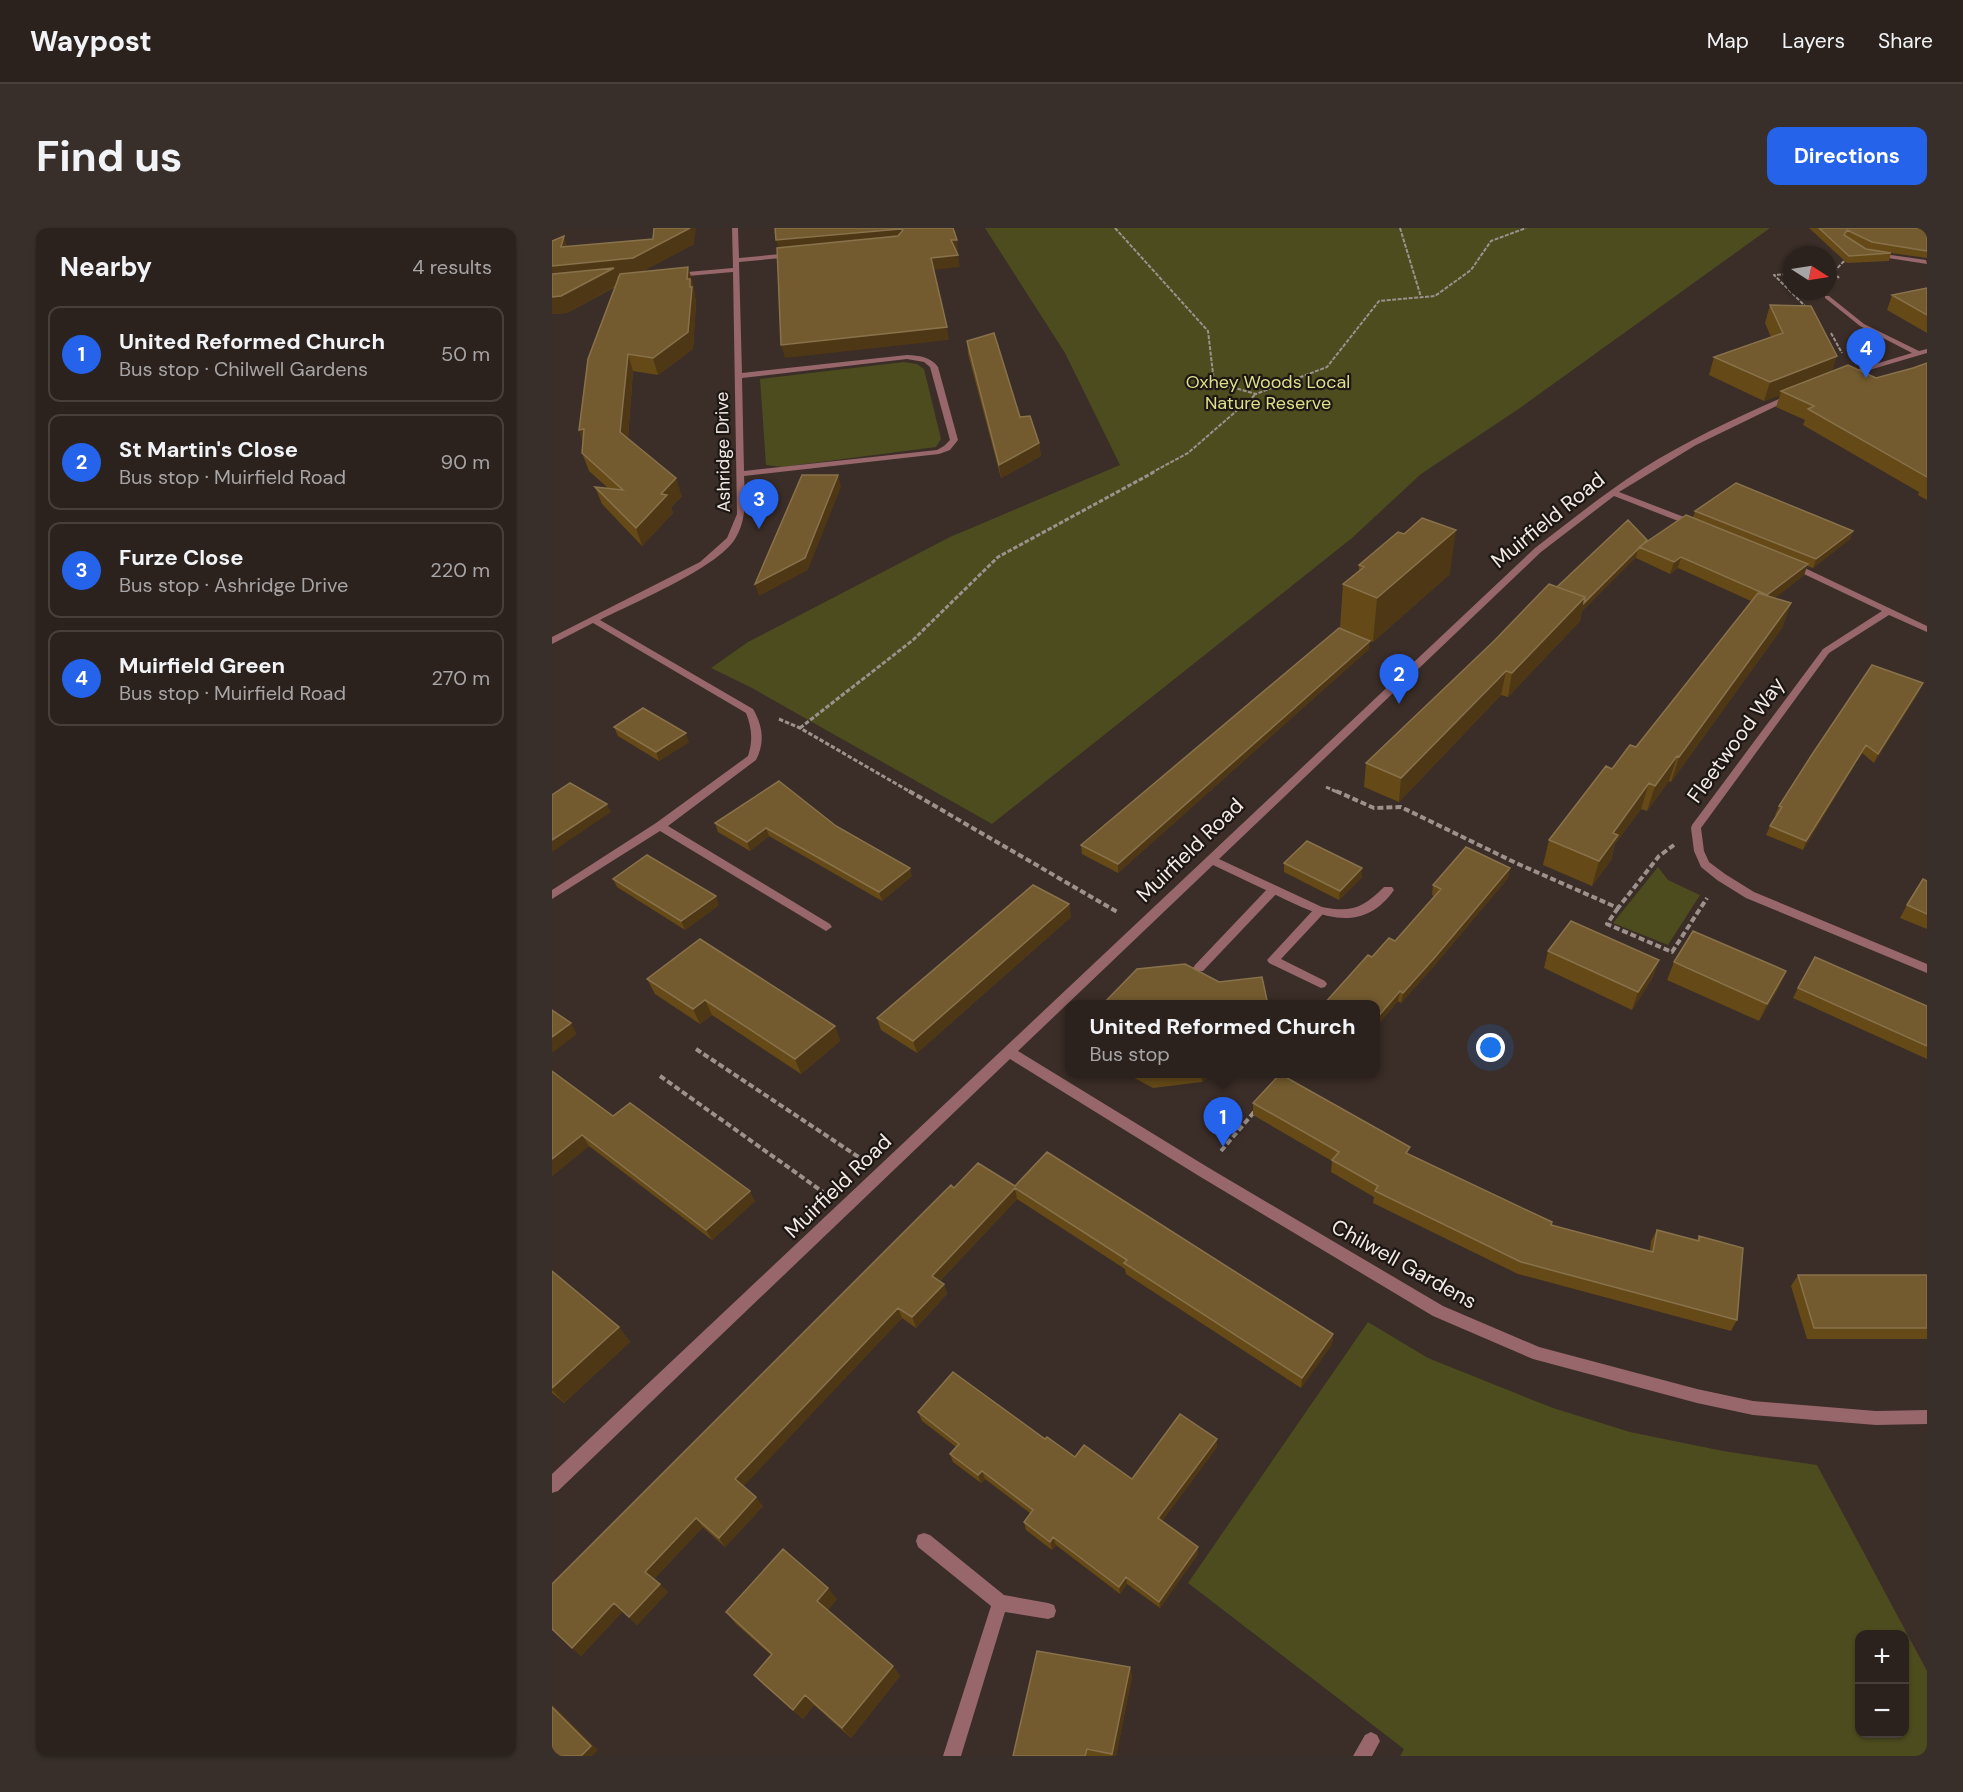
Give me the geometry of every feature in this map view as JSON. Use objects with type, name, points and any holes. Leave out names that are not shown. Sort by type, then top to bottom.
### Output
[{"type":"street","name":"Ashridge Drive","points":[[552,641],[684,576],[719,552],[731,539],[741,514],[735,228]]},
{"type":"street","points":[[736,260],[795,254]]},
{"type":"street","points":[[1867,254],[1927,262]]},
{"type":"street","points":[[668,276],[737,270]]},
{"type":"street","points":[[1831,300],[1862,326],[1922,352]]},
{"type":"street","points":[[1833,381],[1922,352]]},
{"type":"street","points":[[737,376],[907,357],[926,360],[932,362],[954,440],[952,444],[939,452],[740,474]]},
{"type":"street","name":"Muirfield Road","points":[[552,1485],[1538,550],[1658,462],[1706,435],[1804,391]]},
{"type":"street","points":[[1614,493],[1700,526]]},
{"type":"street","points":[[1785,562],[1927,629]]},
{"type":"street","name":"Fleetwood Way","points":[[1889,611],[1826,651],[1696,828],[1699,851],[1706,864],[1721,877],[1750,895],[1927,969]]},
{"type":"street","points":[[552,895],[660,826],[752,758],[758,743],[758,728],[750,711],[594,620]]},
{"type":"street","points":[[660,826],[826,927]]},
{"type":"street","points":[[1210,859],[1319,911],[1337,915],[1367,909],[1388,890]]},
{"type":"street","points":[[1200,968],[1274,889]]},
{"type":"street","points":[[1319,911],[1273,960],[1321,984]]},
{"type":"street","name":"Chilwell Gardens","points":[[1009,1052],[1204,1172],[1438,1311],[1538,1354],[1685,1394],[1753,1408],[1876,1418],[1927,1417]]},
{"type":"street","points":[[924,1541],[1000,1603],[1048,1611]]},
{"type":"street","points":[[952,1756],[1000,1603]]},
{"type":"path","points":[[1115,228],[1208,331],[1214,382],[1256,394]]},
{"type":"path","points":[[1400,228],[1421,297]]},
{"type":"path","points":[[800,728],[913,640],[998,557],[1188,453],[1256,394],[1327,367],[1379,301],[1435,296],[1471,270],[1491,241],[1526,228]]},
{"type":"path","points":[[1837,269],[1843,262],[1867,254]]},
{"type":"path","points":[[750,711],[786,721],[800,728],[1142,926]]},
{"type":"path","points":[[1300,776],[1374,808],[1401,807],[1516,863],[1618,908]]},
{"type":"path","points":[[1696,828],[1659,856],[1607,924],[1672,952],[1721,877]]},
{"type":"path","points":[[696,1049],[883,1173]]},
{"type":"path","points":[[660,1076],[846,1208]]},
{"type":"path","points":[[1204,1172],[1256,1109]]},
{"type":"green space","name":"Oxhey Woods Local Nature Reserve","points":[[985,228],[1770,228],[1520,408],[1421,474],[1352,538],[992,824],[752,688],[711,668],[748,642],[950,537],[1120,465],[1065,353]]},
{"type":"green space","points":[[904,362],[917,364],[924,369],[941,439],[936,447],[782,467],[766,465],[760,379]]},
{"type":"green space","points":[[1658,867],[1668,880],[1700,895],[1668,945],[1613,923]]},
{"type":"green space","points":[[1368,1322],[1428,1358],[1553,1408],[1630,1432],[1723,1451],[1817,1465],[1905,1630],[1855,1630],[1855,1738],[1909,1738],[1909,1637],[1927,1671],[1927,1756],[1400,1756],[1404,1749],[1188,1583]]},
{"type":"building","points":[[654,228],[690,228],[633,258],[552,266],[552,241],[564,236],[561,247],[653,239]]},
{"type":"building","points":[[775,228],[953,228],[957,240],[951,240],[958,255],[931,258],[947,327],[781,345],[777,248],[898,236],[903,230],[776,240]]},
{"type":"building","points":[[1819,228],[1927,228],[1927,251],[1872,242],[1847,230],[1844,235],[1866,249],[1891,253],[1849,256]]},
{"type":"building","points":[[688,267],[687,279],[690,279],[690,287],[692,287],[688,332],[653,358],[628,354],[620,432],[676,478],[661,494],[667,495],[636,528],[595,487],[623,490],[582,453],[584,429],[579,430],[588,359],[620,274]]},
{"type":"building","points":[[614,268],[561,296],[552,297],[552,274]]},
{"type":"building","points":[[1927,288],[1927,315],[1892,295]]},
{"type":"building","points":[[1770,305],[1811,306],[1837,356],[1770,382],[1714,357],[1783,333]]},
{"type":"building","points":[[994,333],[1020,417],[1030,416],[1039,443],[999,465],[967,341]]},
{"type":"building","points":[[1927,363],[1927,477],[1808,409],[1814,406],[1781,391],[1848,365],[1876,378]]},
{"type":"building","points":[[802,475],[838,475],[805,558],[755,584]]},
{"type":"building","points":[[1736,483],[1853,531],[1816,559],[1695,511]]},
{"type":"building","points":[[1686,515],[1808,564],[1767,595],[1681,557],[1674,562],[1639,547]]},
{"type":"building","points":[[1422,518],[1456,530],[1377,598],[1343,584],[1364,567],[1359,565],[1398,532],[1404,534]]},
{"type":"building","points":[[1628,520],[1647,540],[1584,603],[1585,597],[1557,587]]},
{"type":"building","points":[[1549,584],[1585,597],[1512,673],[1506,671],[1401,778],[1366,763],[1495,640]]},
{"type":"building","points":[[1758,593],[1791,603],[1679,757],[1677,756],[1655,786],[1649,783],[1613,833],[1618,835],[1599,861],[1549,840],[1606,766],[1612,769],[1630,745],[1636,747]]},
{"type":"building","points":[[1339,628],[1370,641],[1118,864],[1081,845]]},
{"type":"building","points":[[1872,665],[1923,683],[1878,754],[1866,745],[1806,841],[1770,826],[1782,807],[1779,806]]},
{"type":"building","points":[[643,708],[686,733],[656,752],[614,727]]},
{"type":"building","points":[[779,781],[836,826],[910,868],[879,892],[766,828],[747,842],[715,823]]},
{"type":"building","points":[[570,783],[607,804],[552,840],[552,795]]},
{"type":"building","points":[[1307,841],[1362,868],[1340,891],[1284,863]]},
{"type":"building","points":[[1466,847],[1510,868],[1436,956],[1403,993],[1400,991],[1380,1014],[1380,1000],[1328,1000],[1368,955],[1372,957],[1389,938],[1395,941],[1441,889],[1433,885]]},
{"type":"building","points":[[647,855],[716,896],[681,921],[613,879]]},
{"type":"building","points":[[1923,879],[1927,881],[1927,914],[1907,905]]},
{"type":"building","points":[[1033,885],[1069,904],[913,1041],[877,1018]]},
{"type":"building","points":[[1571,921],[1659,960],[1638,992],[1548,951]]},
{"type":"building","points":[[1693,931],[1786,971],[1767,1004],[1674,962]]},
{"type":"building","points":[[700,939],[835,1026],[795,1059],[705,1000],[693,1009],[647,979]]},
{"type":"building","points":[[1815,957],[1927,1006],[1927,1046],[1798,988]]},
{"type":"building","points":[[1185,964],[1219,982],[1262,977],[1267,1000],[1107,1000],[1137,969]]},
{"type":"building","points":[[552,1010],[571,1023],[552,1037]]},
{"type":"building","points":[[552,1071],[613,1116],[630,1103],[750,1191],[706,1230],[582,1135],[552,1159]]},
{"type":"building","points":[[1276,1078],[1287,1078],[1410,1147],[1406,1153],[1552,1222],[1551,1225],[1653,1252],[1657,1230],[1699,1241],[1699,1236],[1743,1248],[1737,1320],[1521,1262],[1375,1191],[1378,1186],[1332,1160],[1339,1152],[1253,1103]]},
{"type":"building","points":[[1047,1152],[1333,1334],[1302,1378],[1124,1263],[1127,1260],[1015,1188],[932,1276],[944,1284],[912,1317],[898,1308],[735,1479],[756,1497],[719,1538],[696,1518],[645,1572],[660,1584],[629,1617],[614,1603],[572,1648],[552,1629],[552,1584],[951,1185],[954,1188],[978,1163],[1015,1186]]},
{"type":"building","points":[[552,1271],[619,1327],[552,1388]]},
{"type":"building","points":[[1798,1275],[1927,1275],[1927,1328],[1814,1328]]},
{"type":"building","points":[[953,1372],[1045,1439],[1047,1437],[1075,1457],[1084,1445],[1132,1479],[1180,1414],[1217,1439],[1158,1518],[1198,1547],[1159,1602],[1126,1577],[1119,1587],[1053,1537],[1050,1542],[1024,1522],[1033,1510],[982,1471],[978,1475],[950,1454],[959,1444],[918,1412]]},
{"type":"building","points":[[783,1549],[828,1588],[817,1601],[893,1666],[842,1728],[805,1695],[793,1710],[754,1675],[772,1654],[726,1612]]},
{"type":"building","points":[[1037,1651],[1130,1667],[1112,1754],[1087,1749],[1085,1756],[1013,1756]]},
{"type":"building","points":[[552,1707],[591,1746],[581,1756],[552,1756]]},
{"type":"place","name":"Muirfield Green","points":[[1866,378]]},
{"type":"place","name":"Furze Close","points":[[759,529]]},
{"type":"place","name":"St Martin's Close","points":[[1399,704]]},
{"type":"place","name":"United Reformed Church","points":[[1223,1147]]}]
